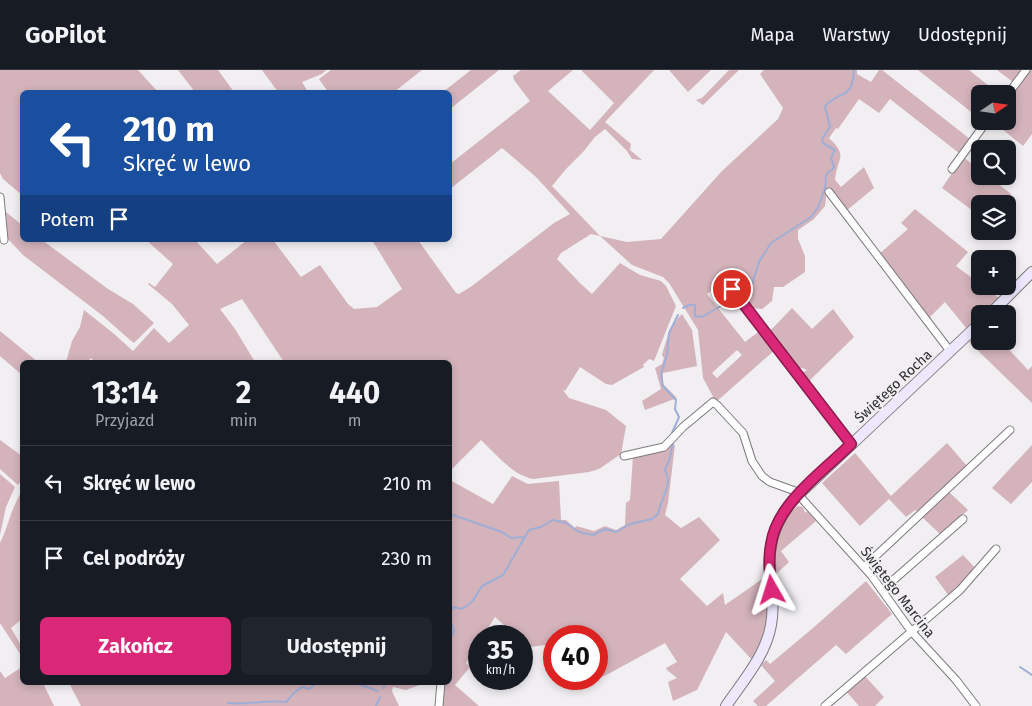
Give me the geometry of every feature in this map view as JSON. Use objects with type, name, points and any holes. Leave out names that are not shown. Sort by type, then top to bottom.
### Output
[{"type":"street","points":[[1015,85],[1026,70]]},
{"type":"street","points":[[952,169],[980,130]]},
{"type":"street","points":[[829,192],[950,351]]},
{"type":"street","points":[[0,197],[4,240]]},
{"type":"street","points":[[999,305],[1032,272]]},
{"type":"street","points":[[732,289],[851,444]]},
{"type":"street","name":"Świętego Rocha","points":[[726,706],[761,654],[770,634],[773,615],[769,564],[772,538],[783,512],[851,444],[971,331]]},
{"type":"street","points":[[624,456],[664,447],[683,427],[713,402],[743,433],[748,443],[752,462],[762,476],[770,482],[795,491],[798,495]]},
{"type":"street","points":[[864,567],[1010,430]]},
{"type":"street","name":"Świętego Marcina","points":[[798,495],[864,567],[911,631],[953,676],[976,706]]},
{"type":"street","points":[[882,590],[963,519]]},
{"type":"street","points":[[825,706],[960,590],[996,549]]},
{"type":"street","points":[[439,706],[442,685]]},
{"type":"shaded area","points":[[0,70],[138,70],[156,90],[20,90],[20,193],[3,179],[0,173]]},
{"type":"shaded area","points":[[178,70],[218,70],[233,90],[193,90]]},
{"type":"shaded area","points":[[262,70],[326,70],[322,74],[302,82],[307,90],[277,90]]},
{"type":"shaded area","points":[[331,70],[422,70],[397,90],[327,90],[319,79]]},
{"type":"shaded area","points":[[471,70],[499,70],[452,107],[452,90],[446,90]]},
{"type":"shaded area","points":[[521,70],[573,70],[548,91],[590,130],[614,103],[581,70],[654,70],[605,122],[631,144],[630,150],[642,160],[632,159],[627,151],[605,129],[595,137],[552,186],[600,236],[591,234],[561,253],[557,259],[580,283],[592,294],[620,263],[640,275],[661,281],[666,286],[676,306],[654,361],[649,359],[643,365],[644,367],[612,385],[606,384],[580,367],[565,391],[562,389],[569,398],[606,410],[626,426],[621,454],[599,469],[533,479],[511,469],[481,440],[452,469],[452,360],[283,360],[242,299],[220,309],[254,360],[93,360],[91,358],[89,360],[67,360],[72,341],[80,327],[84,310],[133,351],[154,328],[169,343],[189,325],[172,304],[148,284],[155,287],[173,264],[148,242],[197,242],[217,264],[244,242],[275,242],[301,277],[320,265],[348,304],[354,309],[377,307],[402,289],[373,242],[419,242],[456,293],[459,294],[472,286],[554,223],[570,214],[536,177],[502,148],[452,187],[452,162],[530,101],[513,76]]},
{"type":"shaded area","points":[[669,70],[711,70],[688,92]]},
{"type":"shaded area","points":[[729,70],[739,70],[703,105],[696,100],[702,98]]},
{"type":"shaded area","points":[[764,70],[857,70],[857,74],[871,82],[879,70],[882,70],[970,139],[959,153],[890,99],[879,113],[859,99],[838,129],[836,128],[829,138],[839,149],[840,154],[835,180],[841,187],[864,167],[874,188],[846,211],[827,189],[825,206],[814,219],[798,230],[798,239],[805,256],[805,272],[783,287],[774,287],[772,301],[762,309],[750,308],[734,286],[728,286],[724,281],[707,294],[745,342],[761,330],[776,349],[716,402],[703,378],[698,330],[669,283],[663,277],[632,265],[600,236],[627,242],[661,239],[722,171],[778,119],[783,108],[760,74]],"holes":[[[737,350],[742,355],[717,378],[712,373]]]},
{"type":"shaded area","points":[[918,70],[969,70],[988,85],[971,85],[971,112]]},
{"type":"shaded area","points":[[997,70],[1024,70],[1013,82]]},
{"type":"shaded area","points":[[1032,70],[1032,134],[1023,146],[1003,130],[1016,130],[1016,88]]},
{"type":"shaded area","points":[[963,157],[971,163],[971,185],[1000,185],[1011,194],[971,195],[971,209],[942,188]]},
{"type":"shaded area","points":[[915,209],[968,252],[956,266],[971,277],[971,295],[995,295],[1000,299],[994,305],[971,305],[971,325],[967,329],[945,302],[928,319],[879,254],[908,229],[901,223]]},
{"type":"shaded area","points":[[6,212],[20,223],[20,242],[45,242],[108,289],[133,304],[154,323],[134,343],[103,316],[23,255],[8,239]]},
{"type":"shaded area","points":[[792,308],[812,329],[833,309],[854,337],[808,382],[801,373],[807,370],[797,369],[769,334]]},
{"type":"shaded area","points":[[682,314],[692,330],[697,366],[663,373],[663,384],[677,398],[645,410],[642,401],[661,389],[655,368],[662,364],[664,358],[662,355],[667,339],[675,322]]},
{"type":"shaded area","points":[[0,331],[36,360],[20,360],[20,373],[0,356]]},
{"type":"shaded area","points":[[977,350],[1009,350],[1028,370],[1032,366],[1032,403]]},
{"type":"shaded area","points":[[0,440],[20,455],[20,482],[18,485],[0,469]]},
{"type":"shaded area","points":[[947,443],[967,466],[918,512],[915,510],[906,517],[889,499],[860,526],[822,483],[855,453],[891,496]]},
{"type":"shaded area","points":[[669,445],[675,445],[665,515],[681,528],[699,517],[720,540],[680,579],[707,606],[723,593],[725,605],[765,577],[769,597],[766,635],[753,661],[726,632],[697,690],[673,701],[668,682],[677,678],[666,668],[677,662],[665,643],[608,674],[608,625],[543,625],[543,645],[533,647],[533,625],[504,625],[495,617],[490,625],[468,625],[468,660],[466,663],[468,669],[455,685],[479,706],[441,706],[444,685],[452,685],[452,481],[493,504],[512,476],[528,484],[559,481],[561,520],[566,520],[575,528],[576,526],[594,531],[605,526],[616,530],[625,525],[626,503],[630,500],[633,456]]},
{"type":"shaded area","points":[[1032,445],[1032,482],[1011,504],[992,488]]},
{"type":"shaded area","points":[[0,474],[15,487],[6,507],[0,535]]},
{"type":"shaded area","points":[[948,491],[968,510],[941,535],[921,516]]},
{"type":"shaded area","points":[[20,494],[20,621],[11,628],[20,644],[20,654],[0,623],[0,543]]},
{"type":"shaded area","points":[[798,506],[803,507],[805,513],[807,511],[816,521],[781,551],[789,562],[775,575],[776,547],[781,528],[791,512]]},
{"type":"shaded area","points":[[963,555],[977,570],[949,596],[935,577]]},
{"type":"shaded area","points":[[866,581],[892,614],[846,654],[836,645],[766,706],[758,706],[753,701],[775,681],[761,665],[766,660],[770,664]]},
{"type":"shaded area","points":[[20,668],[20,685],[44,685],[54,706],[0,706],[0,671],[5,678]]},
{"type":"shaded area","points":[[863,674],[884,697],[875,706],[859,706],[845,690]]},
{"type":"shaded area","points":[[70,685],[420,685],[406,690],[393,687],[392,691],[399,706],[81,706]]},
{"type":"waterway","points":[[738,294],[749,288],[752,284],[759,262],[771,243],[811,217],[818,207],[825,189],[826,176],[834,166],[831,158],[835,150],[824,144],[822,139],[830,127],[825,106],[849,90],[854,70]]},
{"type":"waterway","points":[[683,308],[695,305],[695,316],[702,317],[734,298]]},
{"type":"waterway","points":[[672,433],[679,417],[675,409],[676,400],[663,386],[661,374],[667,355],[669,333],[678,315]]},
{"type":"waterway","points":[[452,610],[454,607],[462,609],[472,602],[482,586],[503,575],[529,530],[541,527],[553,520],[566,523],[579,532],[593,535],[605,529],[616,532],[630,524],[652,519],[658,514],[666,490],[668,480],[665,469],[673,443]]},
{"type":"waterway","points":[[452,515],[502,532],[511,538],[523,537]]},
{"type":"waterway","points":[[452,624],[454,631],[452,636]]},
{"type":"waterway","points":[[1020,667],[1032,675]]},
{"type":"waterway","points":[[228,703],[286,702],[302,687],[309,689],[314,685]]},
{"type":"waterway","points":[[361,685],[378,691]]},
{"type":"waterway","points":[[376,706],[380,697]]},
{"type":"route","points":[[732,289],[851,444],[783,512],[774,530],[769,554],[772,590]]}]
